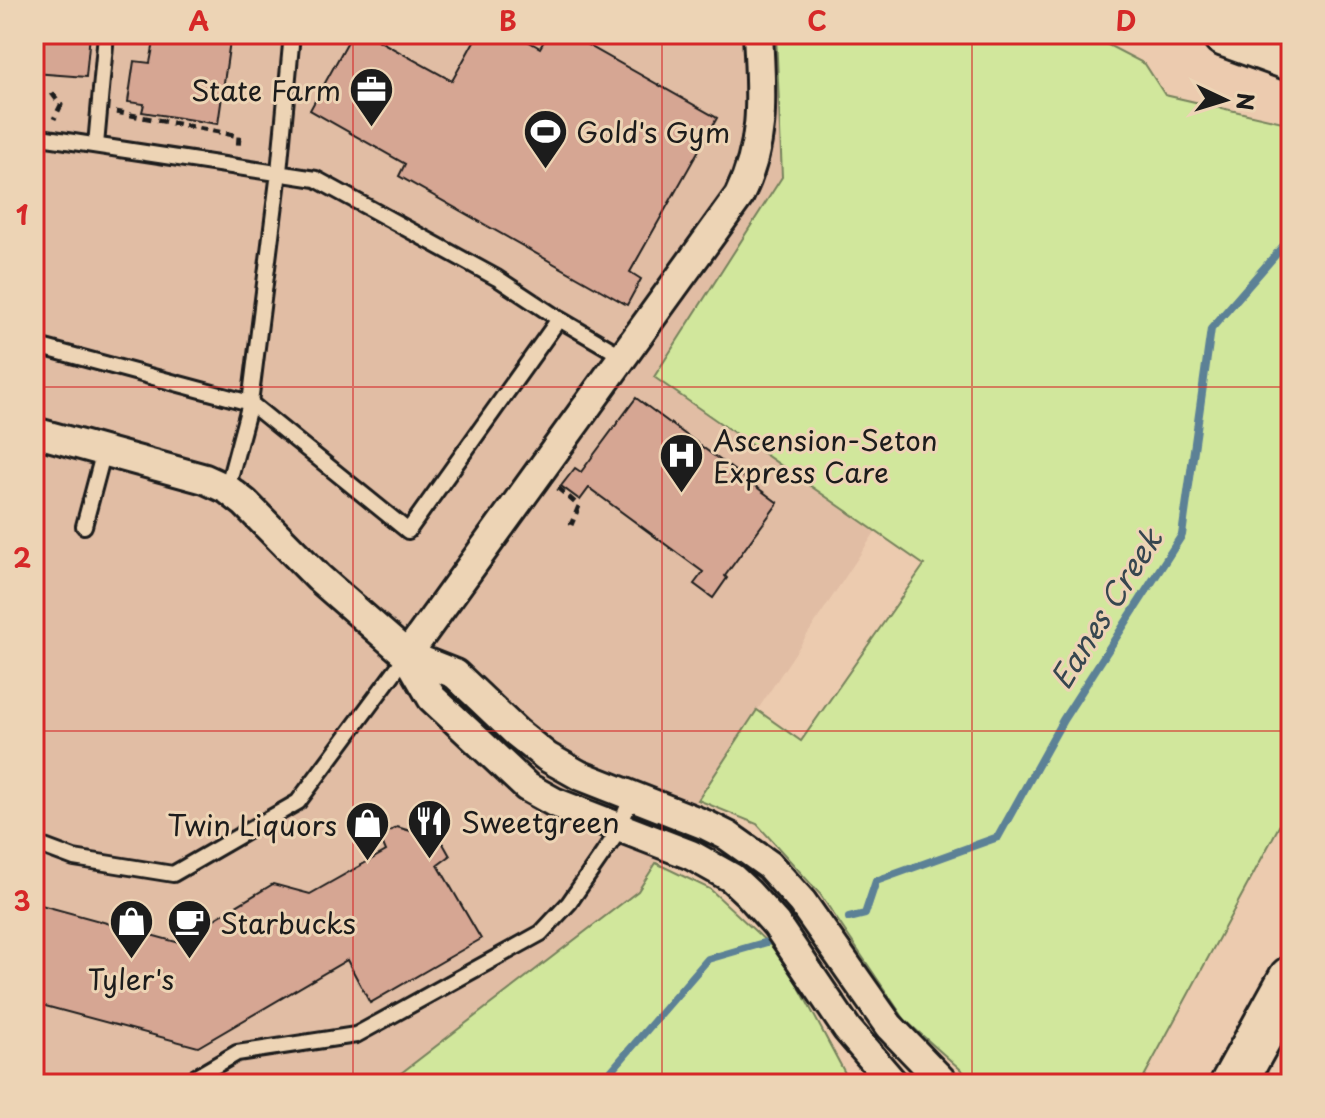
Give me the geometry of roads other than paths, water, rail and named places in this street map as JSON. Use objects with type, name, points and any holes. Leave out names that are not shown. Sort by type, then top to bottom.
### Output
[{"type":"main road","points":[[1225,34],[1288,57]]},
{"type":"main road","points":[[1233,1084],[1291,979]]},
{"type":"street","points":[[407,655],[715,233],[747,179],[758,145],[761,118],[758,34]]},
{"type":"street","points":[[34,432],[205,479],[227,489],[245,503],[319,578],[407,655],[455,674],[517,733],[558,765],[706,825],[728,836],[769,865],[802,902],[889,1026],[945,1084]]},
{"type":"street","points":[[407,655],[424,689],[516,778],[547,798],[713,866],[748,893],[776,924],[847,1029],[894,1084]]},
{"type":"lane","points":[[96,145],[106,34]]},
{"type":"lane","points":[[227,489],[250,403],[279,172],[292,34]]},
{"type":"lane","points":[[34,136],[316,179],[497,278],[624,357]]},
{"type":"lane","points":[[34,345],[250,403],[408,531],[559,319]]},
{"type":"lane","points":[[84,526],[104,451]]},
{"type":"lane","points":[[34,843],[74,858],[173,874],[298,802],[407,655]]},
{"type":"lane","points":[[184,1084],[237,1053],[356,1035],[541,933],[569,903],[620,827],[632,796]]},
{"type":"waterway","name":"Eanes Creek","points":[[849,918],[865,914],[876,881],[998,837],[1063,720],[1182,535],[1211,329],[1291,237]]},
{"type":"waterway","name":"Eanes Creek","points":[[600,1084],[708,959],[767,942]]},
{"type":"place","name":"State Farm","points":[[372,128]]},
{"type":"place","name":"Gold's Gym","points":[[545,170]]},
{"type":"place","name":"Ascension-Seton Express Care","points":[[682,494]]},
{"type":"place","name":"Sweetgreen","points":[[430,860]]},
{"type":"place","name":"Twin Liquors","points":[[368,863]]},
{"type":"place","name":"Tyler's","points":[[131,960]]},
{"type":"place","name":"Starbucks","points":[[189,961]]}]
